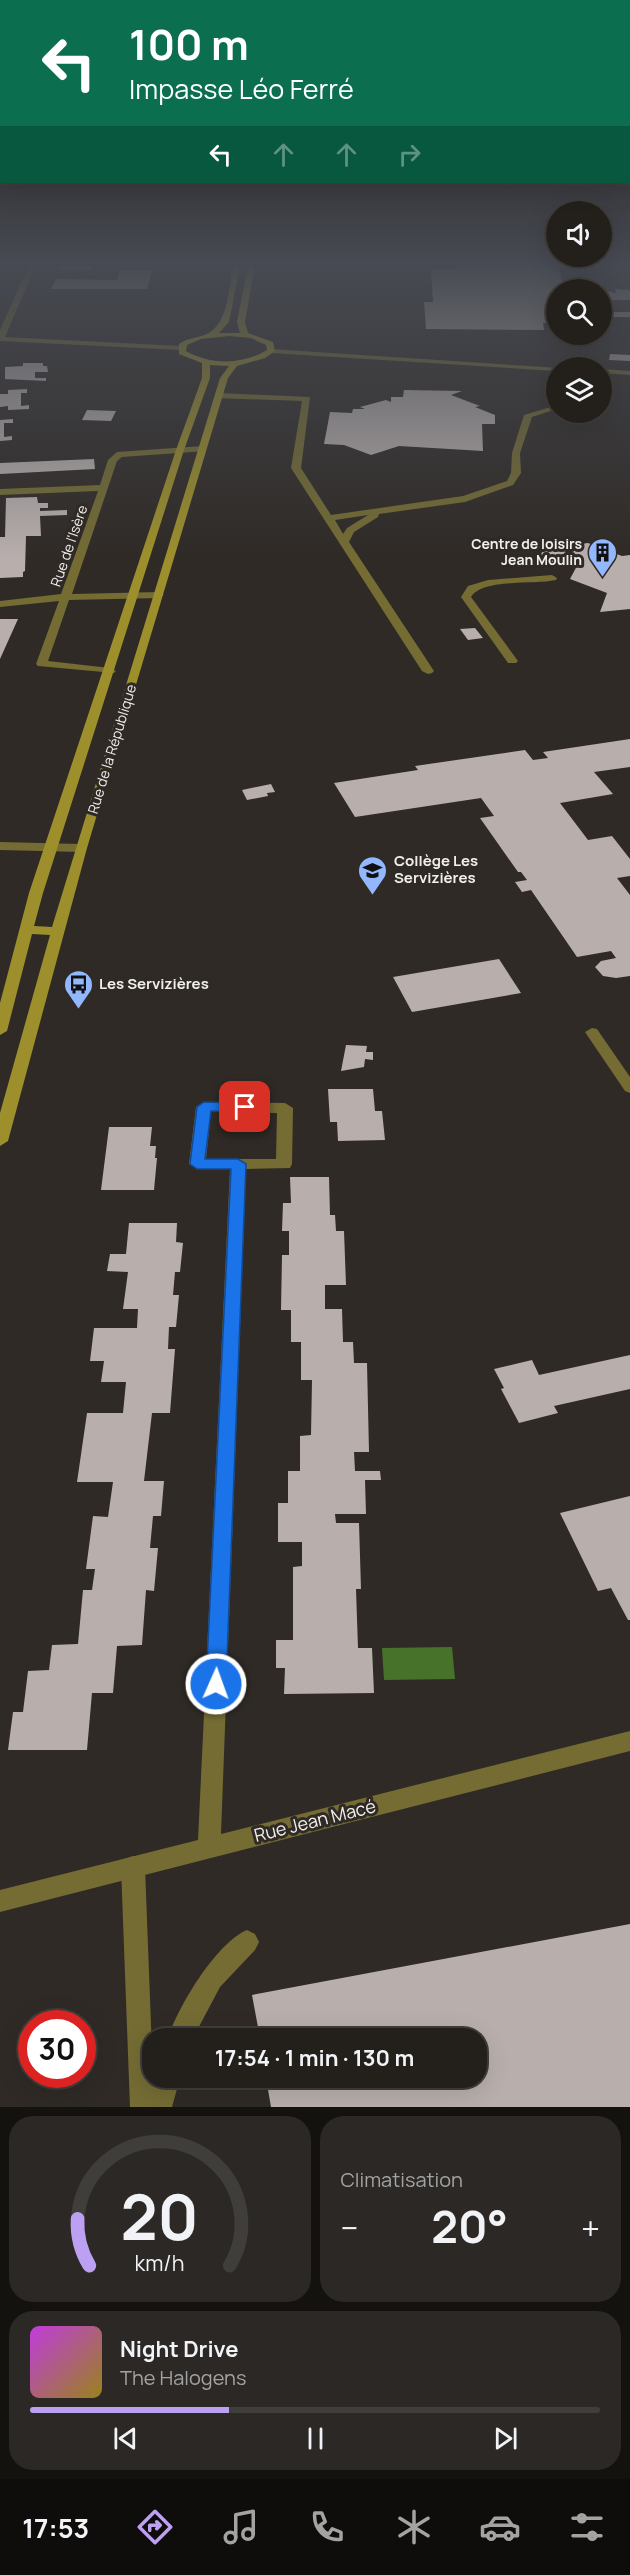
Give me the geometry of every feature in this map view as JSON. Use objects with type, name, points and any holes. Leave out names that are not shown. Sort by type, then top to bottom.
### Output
[{"type":"main road","name":"Rue de la République","points":[[0,1032],[51,848],[180,450],[206,378],[206,363]]},
{"type":"main road","name":"Rue de la République","points":[[0,1141],[81,848],[224,378],[235,363]]},
{"type":"main road","points":[[27,930],[58,931]]},
{"type":"street","points":[[466,363],[546,368]]},
{"type":"street","points":[[612,372],[630,373]]},
{"type":"street","points":[[219,396],[308,399],[296,468],[428,671]]},
{"type":"street","points":[[328,518],[465,499],[510,483],[516,473],[516,453],[528,415],[546,410]]},
{"type":"street","name":"Rue de l'Isère","points":[[110,671],[42,664],[113,460],[120,454],[203,449]]},
{"type":"street","points":[[0,492],[104,489]]},
{"type":"street","points":[[344,543],[350,530],[383,511]]},
{"type":"street","points":[[512,661],[466,597],[472,588],[488,583],[552,578]]},
{"type":"street","points":[[0,604],[66,597],[159,595]]},
{"type":"street","points":[[0,846],[81,848]]},
{"type":"street","points":[[592,1032],[630,1088]]},
{"type":"street","points":[[204,1107],[285,1108],[284,1164],[238,1164],[197,1164],[204,1107]]},
{"type":"street","points":[[209,1848],[238,1164]]},
{"type":"street","name":"Rue Jean Macé","points":[[0,1901],[630,1741]]},
{"type":"street","points":[[133,1867],[143,2107]]},
{"type":"street","points":[[185,2028],[211,1979],[247,1942]]},
{"type":"street","points":[[159,2107],[165,2088]]},
{"type":"shaded area","points":[[452,1647],[455,1679],[384,1680],[382,1648]]},
{"type":"building","points":[[23,363],[43,363],[43,366],[47,366],[48,372],[35,372],[35,378],[46,378],[46,381],[5,379],[5,367],[23,366]]},
{"type":"building","points":[[27,389],[27,393],[21,393],[21,406],[29,405],[29,409],[8,410],[8,406],[0,407],[0,394],[8,394],[8,390]]},
{"type":"building","points":[[404,390],[462,391],[451,395],[480,406],[475,407],[495,415],[495,424],[482,424],[483,451],[399,446],[371,455],[344,445],[324,444],[330,412],[352,413],[353,409],[365,409],[360,407],[386,400],[391,402],[391,397],[403,397]]},
{"type":"building","points":[[87,410],[116,411],[111,421],[82,420]]},
{"type":"building","points":[[13,419],[13,423],[4,423],[4,437],[12,436],[12,440],[0,441],[0,420]]},
{"type":"building","points":[[94,459],[95,469],[0,474],[0,463]]},
{"type":"building","points":[[37,497],[38,503],[48,503],[48,508],[40,508],[40,511],[67,510],[67,515],[40,516],[41,536],[26,536],[23,577],[0,578],[0,537],[5,537],[6,498]]},
{"type":"building","name":"Centre de loisirs Jean Moulin","points":[[588,543],[622,556],[630,555],[630,609],[600,612],[607,593],[570,579],[578,564],[536,565],[544,548]]},
{"type":"building","points":[[0,619],[18,619],[0,659]]},
{"type":"building","points":[[475,628],[483,638],[468,640],[460,629]]},
{"type":"building","points":[[630,739],[630,767],[594,772],[613,794],[560,803],[588,840],[612,836],[630,859],[630,876],[617,878],[630,895],[630,976],[616,978],[603,976],[595,967],[601,961],[616,958],[611,951],[577,957],[531,890],[522,892],[515,882],[527,880],[521,872],[518,872],[480,818],[494,816],[481,798],[355,817],[334,783],[418,770],[415,766],[525,750],[533,760],[548,758],[543,752]]},
{"type":"building","points":[[271,784],[275,792],[267,793],[268,796],[247,800],[242,790]]},
{"type":"building","points":[[499,959],[521,993],[412,1012],[393,977]]},
{"type":"building","points":[[346,1045],[367,1046],[366,1052],[373,1052],[373,1060],[365,1059],[364,1067],[341,1071]]},
{"type":"building","points":[[328,1089],[373,1089],[375,1111],[382,1111],[385,1140],[338,1141],[337,1122],[330,1122]]},
{"type":"building","points":[[109,1127],[152,1127],[150,1146],[156,1146],[155,1158],[157,1158],[154,1190],[101,1190]]},
{"type":"building","points":[[290,1177],[329,1177],[330,1215],[335,1215],[336,1231],[344,1231],[346,1285],[325,1285],[325,1309],[342,1309],[343,1342],[353,1342],[354,1363],[367,1363],[369,1452],[354,1452],[355,1471],[380,1471],[381,1480],[365,1480],[366,1514],[335,1514],[336,1523],[359,1523],[361,1589],[356,1589],[358,1648],[372,1648],[374,1693],[284,1694],[285,1668],[276,1668],[276,1640],[293,1640],[293,1567],[302,1566],[302,1542],[278,1542],[278,1503],[288,1503],[288,1471],[300,1471],[300,1436],[311,1435],[312,1380],[301,1380],[301,1342],[291,1342],[291,1310],[281,1310],[282,1255],[289,1255],[289,1231],[282,1231],[283,1203],[291,1203]]},
{"type":"building","points":[[129,1223],[177,1223],[176,1242],[183,1243],[180,1272],[175,1272],[173,1295],[179,1295],[176,1327],[169,1327],[168,1349],[175,1349],[170,1413],[152,1413],[144,1481],[164,1481],[161,1516],[153,1516],[150,1548],[158,1548],[154,1591],[146,1590],[142,1645],[117,1646],[113,1693],[92,1693],[87,1750],[8,1750],[13,1712],[23,1712],[28,1671],[49,1670],[52,1645],[78,1644],[83,1590],[92,1590],[95,1569],[86,1569],[93,1516],[108,1517],[113,1482],[77,1482],[87,1413],[123,1413],[126,1382],[101,1382],[104,1361],[90,1361],[94,1328],[137,1328],[138,1309],[123,1309],[128,1272],[107,1271],[110,1254],[126,1254]]},
{"type":"building","points":[[630,1355],[630,1389],[554,1406],[558,1413],[519,1423],[501,1389],[504,1388],[494,1369],[532,1360],[539,1375]]},
{"type":"building","points":[[630,1496],[630,1620],[628,1620],[611,1588],[598,1591],[560,1513]]},
{"type":"building","points":[[630,1924],[630,2107],[271,2107],[268,2088],[487,2088],[487,2028],[258,2028],[252,1995]]},
{"type":"place","name":"Centre de loisirs Jean Moulin","points":[[603,578]]},
{"type":"place","name":"Collège Les Servizières","points":[[373,896]]},
{"type":"place","name":"Les Servizières","points":[[78,1010]]},
{"type":"route","points":[[216,1684],[238,1164],[197,1164],[204,1107],[245,1107]]}]
